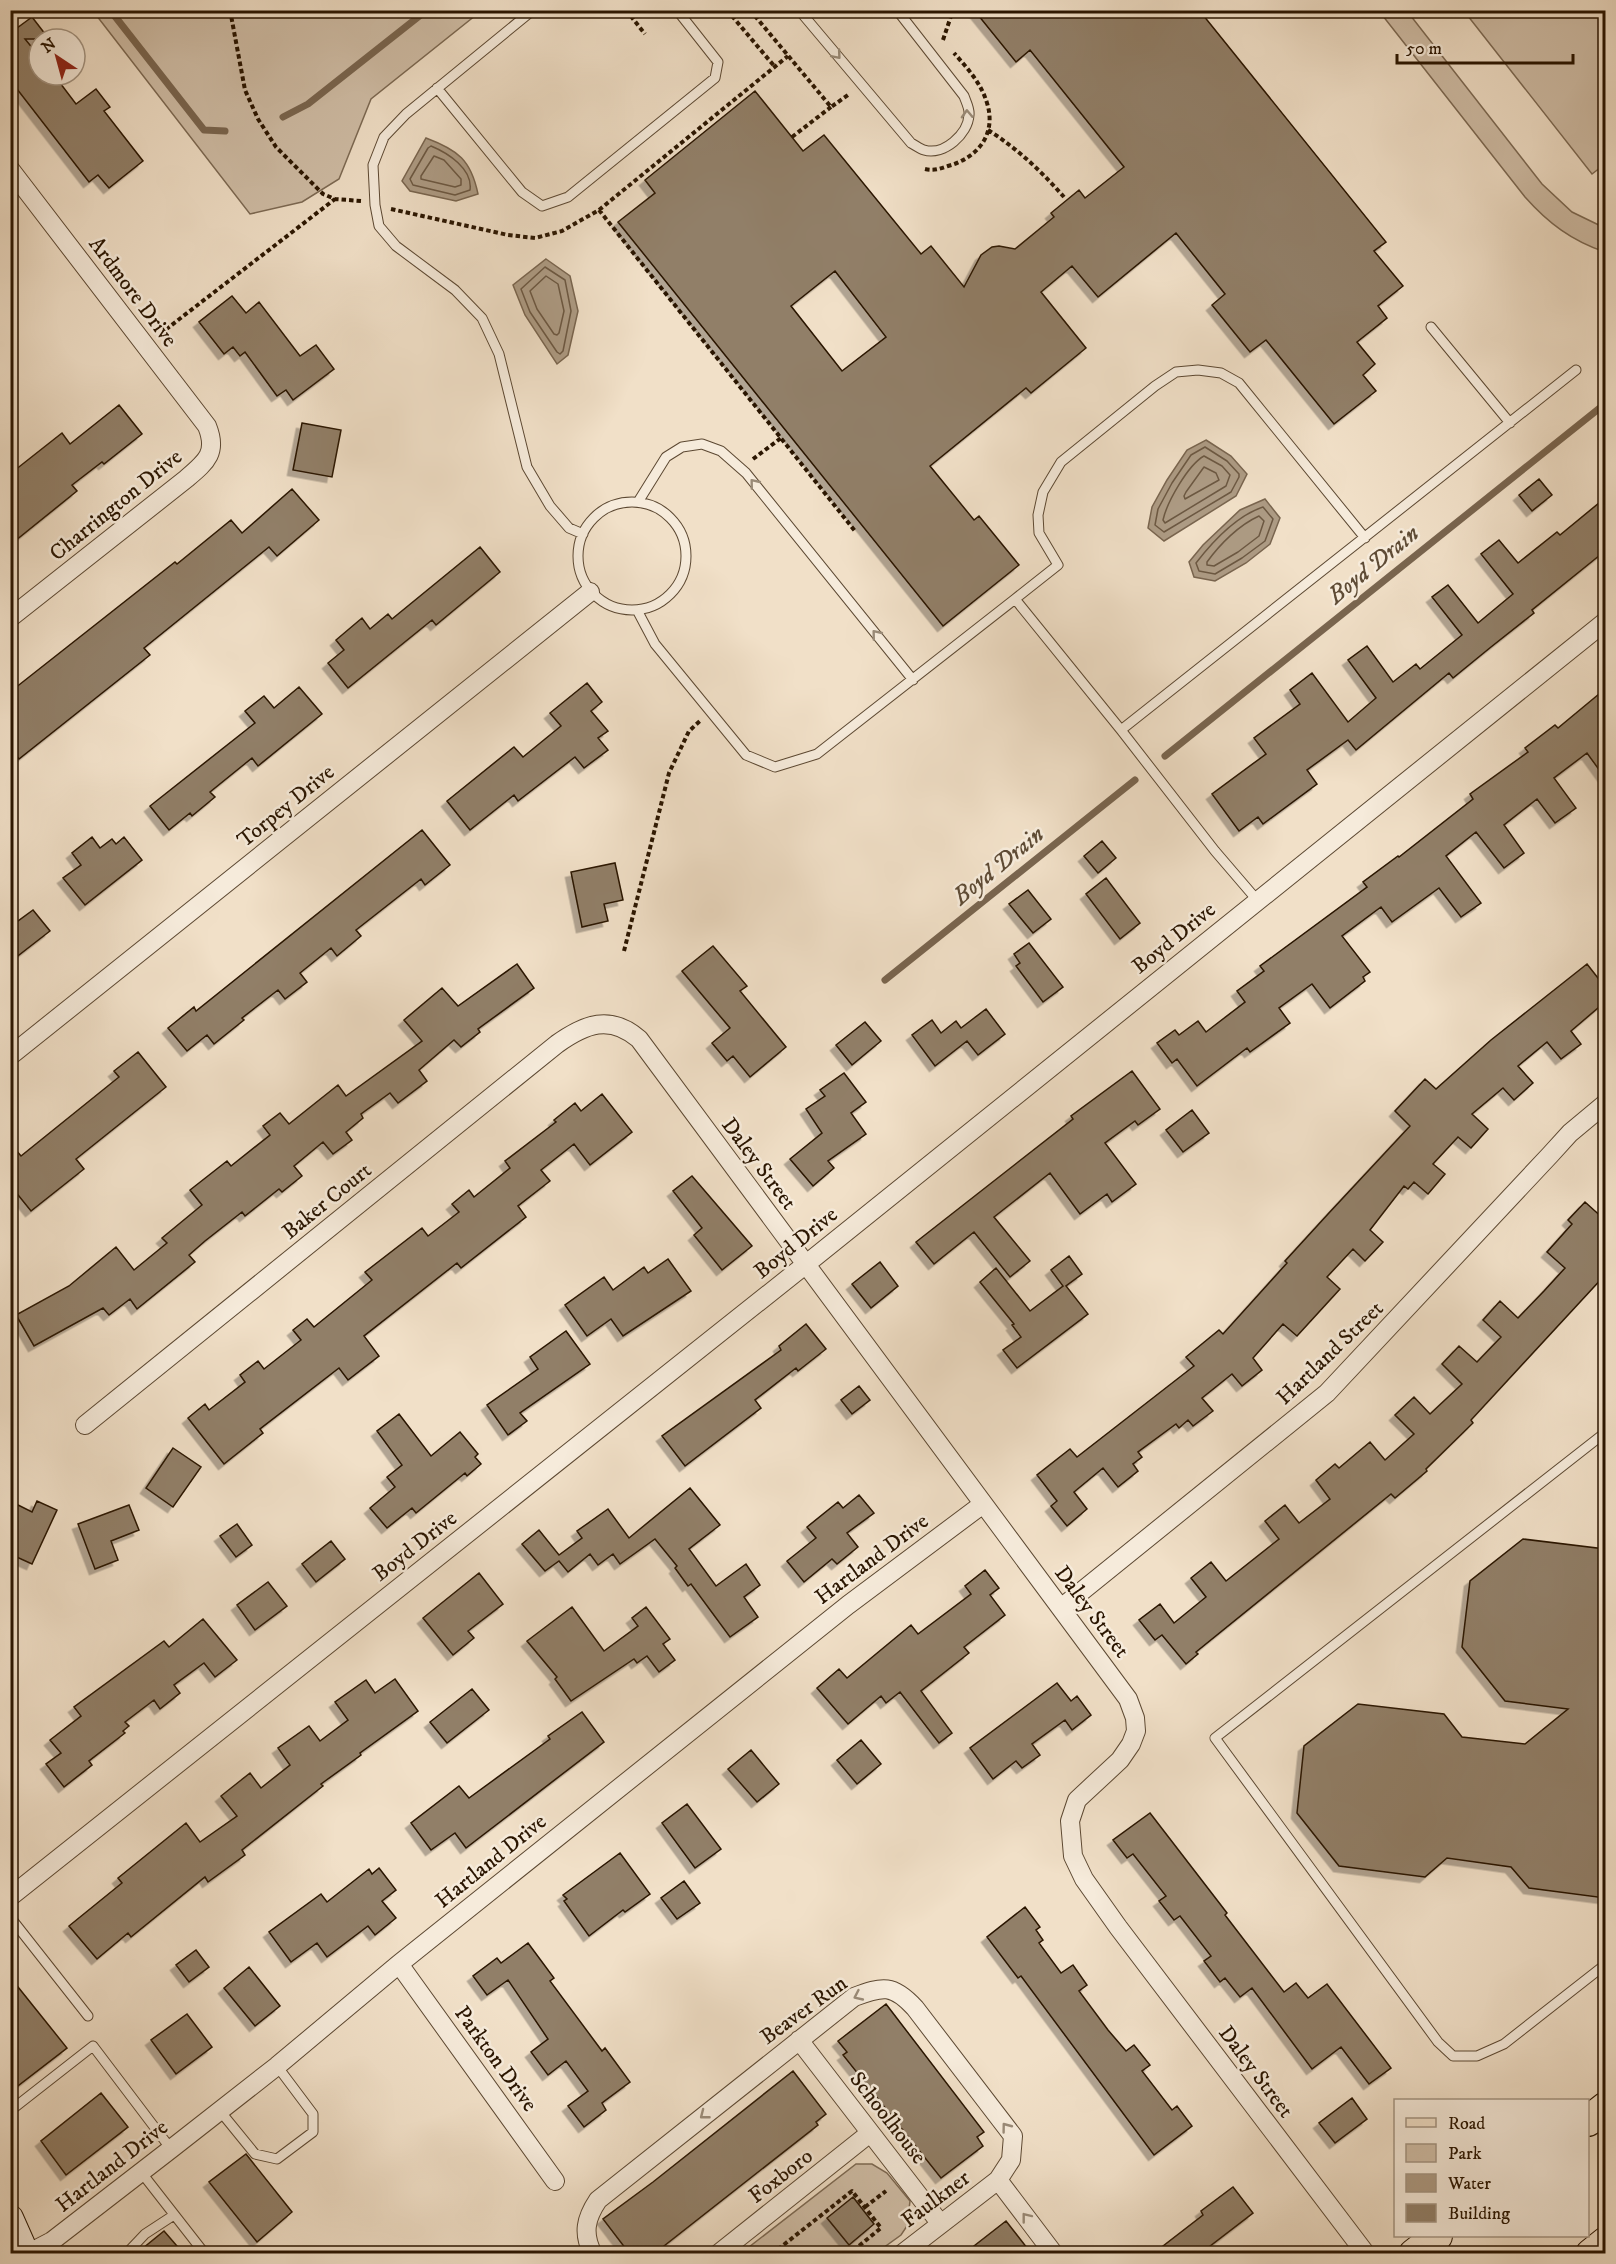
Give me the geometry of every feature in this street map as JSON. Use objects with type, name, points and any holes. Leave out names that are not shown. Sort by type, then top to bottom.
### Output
[{"type":"main road","points":[[1589,2119],[1605,2107]]},
{"type":"main road","points":[[10,2218],[26,2253]]},
{"type":"main road","points":[[1414,2253],[1434,2237]]},
{"type":"main road","points":[[1591,2253],[1605,2242]]},
{"type":"street","name":"Ardmore Drive","points":[[10,169],[207,426],[213,445]]},
{"type":"street","name":"Charrington Drive","points":[[10,618],[186,479],[209,457],[213,445]]},
{"type":"street","name":"Torpey Drive","points":[[10,1056],[590,592]]},
{"type":"street","name":"Boyd Drive","points":[[10,1897],[805,1265],[1605,621]]},
{"type":"street","name":"Daley Street","points":[[604,1024],[628,1030],[639,1039],[1128,1699],[1135,1718],[1136,1731],[1131,1744],[1120,1760],[1077,1800],[1070,1821],[1072,1856],[1084,1879],[1124,1936],[1366,2253]]},
{"type":"street","name":"Baker Court","points":[[85,1425],[557,1044],[576,1031],[604,1024]]},
{"type":"street","name":"Hartland Street","points":[[1061,1608],[1327,1393],[1550,1155],[1605,1103]]},
{"type":"street","name":"Hartland Drive","points":[[26,2253],[52,2241],[171,2149],[848,1605],[983,1504]]},
{"type":"street","name":"Parkton Drive","points":[[399,1964],[555,2181]]},
{"type":"street","name":"Beaver Run","points":[[593,2253],[588,2245],[585,2229],[589,2214],[598,2200],[854,1996],[880,1987],[903,1995],[915,2008],[1013,2136],[1011,2160],[998,2180]]},
{"type":"street","name":"Schoolhouse","points":[[799,2040],[940,2223]]},
{"type":"street","name":"Foxboro","points":[[718,2253],[870,2133]]},
{"type":"street","name":"Faulkner","points":[[902,2253],[998,2180]]},
{"type":"street","points":[[998,2180],[1054,2253]]},
{"type":"lane","points":[[533,10],[406,114],[384,137],[373,165],[375,205],[380,226],[396,246],[455,290],[482,318],[499,354],[527,467],[550,506],[569,528],[583,534]]},
{"type":"lane","points":[[437,88],[522,192],[542,206],[568,197],[715,78],[718,62],[677,10]]},
{"type":"lane","points":[[799,10],[911,143],[925,151],[940,150],[959,137],[968,124],[970,112],[964,96],[897,10]]},
{"type":"lane","points":[[1431,327],[1510,423]]},
{"type":"lane","points":[[636,610],[655,644],[746,755],[775,767],[818,754],[1058,565],[1039,533],[1038,515],[1042,492],[1061,462],[1155,386],[1176,372],[1198,370],[1221,373],[1239,383],[1365,538]]},
{"type":"lane","points":[[1121,730],[1576,370]]},
{"type":"lane","points":[[638,502],[666,457],[682,447],[702,444],[721,451],[741,468],[913,680]]},
{"type":"lane","points":[[638,502],[656,507],[671,518],[681,534],[686,550],[685,567],[679,584],[668,597],[653,606],[636,610],[619,609],[603,603],[590,592],[581,576],[577,558],[583,534],[589,523],[603,511],[620,503],[638,502]]},
{"type":"lane","points":[[1015,599],[1121,730],[1215,852],[1257,900]]},
{"type":"lane","points":[[1605,1432],[1215,1738],[1438,2042],[1453,2056],[1477,2056],[1504,2044],[1605,1964]]},
{"type":"lane","points":[[10,1917],[88,2016]]},
{"type":"lane","points":[[10,2111],[93,2046],[171,2149]]},
{"type":"lane","points":[[220,2110],[255,2154],[277,2159],[313,2132],[313,2114],[277,2066]]},
{"type":"lane","points":[[141,2172],[205,2253]]},
{"type":"lane","points":[[126,2253],[145,2234],[174,2215]]},
{"type":"path","points":[[157,337],[335,199],[322,194],[276,147],[258,119],[245,90],[230,10]]},
{"type":"path","points":[[626,10],[645,34]]},
{"type":"path","points":[[728,10],[775,67]]},
{"type":"path","points":[[792,137],[831,107]]},
{"type":"path","points":[[988,130],[1012,145],[1040,169],[1064,197]]},
{"type":"path","points":[[599,210],[855,531]]},
{"type":"path","points":[[741,468],[781,438]]},
{"type":"path","points":[[624,951],[669,773],[689,730],[710,712]]},
{"type":"path","points":[[772,2253],[852,2191],[881,2228],[849,2253]]},
{"type":"path","points":[[865,2207],[886,2192]]},
{"type":"green space","points":[[93,11],[481,11],[371,99],[339,179],[302,202],[250,214]]},
{"type":"green space","points":[[1379,11],[1407,11],[1542,184],[1572,212],[1605,228],[1605,252],[1571,237],[1552,223],[1525,197]]},
{"type":"green space","points":[[1464,11],[1605,11],[1605,164],[1592,174]]},
{"type":"green space","points":[[856,2164],[872,2164],[887,2173],[910,2201],[907,2226],[901,2235],[876,2253],[740,2254]]},
{"type":"water","points":[[426,138],[447,147],[461,158],[471,173],[478,194],[456,201],[410,191],[402,181]]},
{"type":"water","points":[[546,259],[570,276],[578,311],[568,355],[557,364],[525,315],[513,285]]},
{"type":"water","points":[[1206,440],[1231,456],[1247,474],[1236,496],[1164,541],[1148,528],[1152,507],[1187,450]]},
{"type":"water","points":[[1265,499],[1280,518],[1270,544],[1246,563],[1215,581],[1194,577],[1189,562],[1203,545],[1240,510]]},
{"type":"building","points":[[974,10],[1199,10],[1386,242],[1374,251],[1403,286],[1378,306],[1387,318],[1357,342],[1375,364],[1363,375],[1376,391],[1334,424],[1266,340],[1250,352],[1212,305],[1225,294],[1176,233],[1098,297],[1072,266],[1041,292],[1086,348],[1031,393],[1026,388],[930,466],[974,520],[979,516],[1019,565],[943,626],[618,222],[655,193],[645,180],[755,91],[803,151],[824,135],[921,254],[931,246],[964,287],[981,255],[992,247],[1015,249],[1054,217],[1051,213],[1079,190],[1085,198],[1124,167],[1030,50],[1016,62]],"holes":[[[835,271],[886,337],[842,371],[791,306]]]},
{"type":"building","points":[[32,17],[40,27],[27,27],[27,39],[25,39],[27,41],[27,87],[63,87],[76,104],[96,89],[110,107],[104,111],[143,161],[109,188],[98,175],[89,182],[10,80],[10,20],[17,28]]},
{"type":"building","points":[[232,296],[246,313],[259,302],[300,356],[316,345],[334,369],[293,400],[286,390],[277,396],[245,352],[240,356],[233,347],[224,354],[199,322]]},
{"type":"building","points":[[119,405],[142,434],[104,464],[102,462],[72,485],[77,491],[10,545],[10,474],[62,433],[70,444]]},
{"type":"building","points":[[302,423],[341,430],[332,477],[293,470]]},
{"type":"building","points":[[1539,479],[1552,495],[1532,511],[1519,495]]},
{"type":"building","points":[[292,489],[319,520],[277,556],[269,547],[144,648],[150,655],[19,759],[10,748],[10,692],[231,520],[242,533]]},
{"type":"building","points":[[1605,498],[1605,551],[1532,610],[1534,613],[1453,678],[1449,673],[1356,750],[1348,740],[1307,770],[1317,784],[1263,824],[1258,817],[1239,831],[1212,794],[1266,754],[1254,738],[1300,704],[1290,690],[1312,673],[1348,722],[1376,698],[1348,660],[1367,646],[1393,682],[1416,664],[1420,669],[1462,635],[1432,597],[1448,585],[1478,623],[1513,594],[1481,554],[1499,540],[1518,563],[1557,532],[1560,535]]},
{"type":"building","points":[[480,547],[500,572],[436,625],[432,620],[348,688],[328,663],[344,650],[336,640],[362,618],[370,629],[388,614],[392,619]]},
{"type":"building","points":[[587,683],[602,702],[591,711],[608,731],[598,738],[608,750],[584,768],[575,757],[518,801],[514,795],[470,830],[447,801],[514,747],[523,757],[561,726],[550,713]]},
{"type":"building","points":[[299,687],[322,714],[258,766],[252,758],[210,792],[215,797],[192,816],[190,813],[169,830],[150,806],[255,723],[245,711],[264,696],[274,708]]},
{"type":"building","points":[[1605,689],[1605,778],[1587,753],[1554,778],[1576,808],[1555,823],[1537,799],[1504,825],[1524,853],[1504,868],[1476,832],[1446,856],[1481,903],[1461,917],[1439,888],[1392,922],[1381,907],[1342,936],[1370,972],[1363,977],[1365,981],[1330,1008],[1312,984],[1279,1008],[1290,1023],[1250,1052],[1247,1048],[1197,1086],[1177,1059],[1172,1063],[1157,1043],[1175,1030],[1179,1035],[1198,1021],[1206,1032],[1245,1002],[1237,991],[1264,971],[1260,966],[1367,887],[1363,882],[1473,799],[1470,794],[1528,752],[1525,748],[1555,725],[1558,728]]},
{"type":"building","points":[[422,830],[450,865],[425,885],[421,879],[356,930],[361,936],[337,956],[331,948],[300,973],[307,982],[285,999],[278,990],[242,1018],[244,1020],[214,1044],[207,1035],[187,1051],[168,1028],[194,1007],[196,1011]]},
{"type":"building","points":[[92,837],[100,848],[112,839],[116,844],[124,837],[142,860],[85,905],[63,878],[81,865],[72,853]]},
{"type":"building","points":[[1102,841],[1116,858],[1098,873],[1084,856]]},
{"type":"building","points":[[615,863],[623,900],[604,904],[608,921],[582,927],[571,872]]},
{"type":"building","points":[[1106,878],[1140,923],[1120,939],[1086,894]]},
{"type":"building","points":[[1028,890],[1051,919],[1033,933],[1009,904]]},
{"type":"building","points":[[33,910],[50,931],[10,962],[10,927]]},
{"type":"building","points":[[1029,943],[1063,987],[1043,1002],[1016,966],[1020,963],[1014,954]]},
{"type":"building","points":[[713,946],[747,986],[740,991],[786,1047],[750,1077],[733,1056],[727,1061],[712,1043],[730,1028],[682,971]]},
{"type":"building","points":[[517,964],[534,988],[478,1029],[480,1032],[461,1047],[454,1040],[419,1070],[427,1081],[398,1103],[390,1093],[361,1114],[363,1118],[346,1132],[352,1140],[333,1154],[323,1142],[294,1166],[302,1176],[282,1192],[279,1189],[245,1216],[242,1212],[205,1241],[189,1255],[195,1262],[137,1309],[130,1299],[109,1315],[103,1308],[34,1346],[16,1315],[69,1286],[116,1247],[134,1270],[167,1243],[162,1238],[202,1205],[190,1190],[227,1161],[231,1166],[270,1135],[263,1126],[280,1113],[289,1124],[338,1085],[346,1096],[422,1041],[404,1020],[442,988],[458,1006]]},
{"type":"building","points":[[1587,964],[1605,987],[1605,1002],[1571,1031],[1581,1044],[1561,1059],[1547,1042],[1518,1066],[1533,1083],[1514,1100],[1503,1088],[1472,1114],[1488,1129],[1471,1148],[1458,1137],[1433,1164],[1445,1174],[1428,1194],[1414,1182],[1408,1189],[1404,1186],[1370,1230],[1383,1242],[1365,1261],[1353,1249],[1327,1277],[1340,1289],[1297,1336],[1283,1324],[1253,1358],[1262,1370],[1242,1386],[1232,1374],[1202,1398],[1213,1411],[1193,1426],[1188,1420],[1179,1428],[1176,1424],[1138,1452],[1142,1457],[1133,1464],[1138,1471],[1118,1487],[1103,1468],[1074,1492],[1087,1509],[1067,1526],[1051,1506],[1057,1501],[1037,1475],[1070,1449],[1077,1457],[1194,1366],[1186,1357],[1219,1330],[1223,1334],[1287,1263],[1285,1261],[1410,1126],[1395,1111],[1425,1079],[1436,1089],[1491,1040]]},
{"type":"building","points":[[986,1009],[1005,1034],[978,1055],[967,1041],[935,1066],[912,1035],[932,1020],[941,1033],[956,1021],[961,1028]]},
{"type":"building","points":[[865,1022],[881,1041],[852,1065],[836,1045]]},
{"type":"building","points":[[138,1052],[166,1087],[76,1159],[84,1169],[31,1211],[10,1185],[10,1143],[21,1156],[119,1077],[114,1071]]},
{"type":"building","points":[[1132,1071],[1160,1109],[1138,1125],[1135,1121],[1105,1143],[1136,1184],[1112,1202],[1107,1194],[1080,1214],[1050,1173],[994,1217],[1030,1261],[1010,1277],[974,1232],[934,1264],[916,1242],[1073,1119],[1071,1116]]},
{"type":"building","points":[[844,1073],[866,1102],[851,1113],[866,1134],[828,1161],[834,1168],[813,1186],[790,1159],[822,1133],[806,1109],[825,1096],[820,1090]]},
{"type":"building","points":[[602,1094],[632,1132],[590,1165],[574,1144],[541,1170],[550,1181],[518,1206],[526,1217],[461,1268],[457,1263],[364,1336],[379,1356],[348,1380],[339,1368],[260,1429],[263,1433],[224,1464],[188,1418],[205,1404],[209,1410],[245,1382],[240,1375],[258,1361],[264,1369],[301,1340],[293,1330],[307,1319],[314,1327],[372,1280],[365,1272],[422,1228],[428,1236],[459,1212],[452,1204],[469,1190],[474,1197],[510,1168],[505,1161],[556,1122],[554,1120],[575,1103],[581,1111]]},
{"type":"building","points":[[1192,1110],[1209,1133],[1183,1152],[1166,1130]]},
{"type":"building","points":[[692,1176],[752,1246],[722,1270],[694,1235],[702,1228],[673,1191]]},
{"type":"building","points":[[1585,1202],[1605,1220],[1605,1275],[1471,1420],[1473,1423],[1426,1469],[1427,1471],[1395,1498],[1391,1494],[1196,1652],[1198,1654],[1186,1664],[1162,1635],[1155,1640],[1139,1620],[1160,1604],[1174,1623],[1206,1597],[1191,1578],[1211,1562],[1226,1581],[1279,1539],[1265,1521],[1285,1505],[1299,1523],[1330,1499],[1316,1480],[1335,1464],[1339,1468],[1370,1442],[1385,1460],[1414,1434],[1395,1415],[1414,1397],[1430,1414],[1462,1384],[1442,1364],[1459,1346],[1477,1362],[1501,1337],[1483,1320],[1500,1301],[1518,1318],[1565,1268],[1547,1252],[1572,1224],[1568,1220]]},
{"type":"building","points":[[1069,1256],[1082,1274],[1066,1286],[1088,1314],[1017,1368],[1003,1350],[1021,1337],[1012,1325],[1014,1324],[980,1282],[996,1268],[1030,1311],[1063,1286],[1051,1270]]},
{"type":"building","points":[[668,1259],[691,1291],[623,1336],[611,1319],[587,1336],[565,1305],[604,1277],[613,1290],[644,1267],[648,1273]]},
{"type":"building","points":[[880,1262],[898,1286],[871,1308],[852,1284]]},
{"type":"building","points":[[806,1324],[826,1349],[798,1371],[796,1368],[755,1400],[761,1408],[685,1466],[662,1436],[781,1350],[779,1346]]},
{"type":"building","points":[[566,1331],[590,1364],[520,1413],[527,1421],[508,1435],[487,1405],[538,1369],[530,1357]]},
{"type":"building","points":[[859,1386],[870,1400],[852,1414],[841,1400]]},
{"type":"building","points":[[399,1414],[431,1456],[460,1432],[478,1454],[475,1457],[481,1464],[467,1476],[465,1473],[416,1513],[412,1508],[387,1528],[370,1508],[395,1487],[387,1477],[402,1465],[377,1431]]},
{"type":"building","points":[[173,1448],[201,1467],[173,1507],[146,1488]]},
{"type":"building","points":[[690,1488],[720,1525],[689,1549],[716,1586],[746,1564],[760,1585],[744,1597],[758,1617],[730,1637],[691,1584],[688,1586],[675,1568],[677,1566],[655,1539],[620,1564],[613,1554],[598,1565],[590,1554],[568,1572],[559,1561],[545,1571],[522,1544],[539,1530],[559,1555],[582,1538],[577,1531],[608,1509],[629,1538]]},
{"type":"building","points":[[859,1495],[874,1513],[847,1533],[858,1547],[837,1564],[832,1559],[804,1582],[787,1561],[816,1538],[807,1527],[838,1502],[843,1508]]},
{"type":"building","points":[[10,1501],[32,1512],[37,1501],[57,1510],[32,1564],[10,1554]]},
{"type":"building","points":[[129,1505],[139,1530],[111,1541],[118,1560],[95,1569],[78,1524]]},
{"type":"building","points":[[237,1524],[252,1545],[236,1557],[220,1536]]},
{"type":"building","points":[[1523,1539],[1605,1549],[1605,1898],[1529,1888],[1511,1867],[1447,1858],[1425,1877],[1339,1866],[1297,1813],[1304,1746],[1358,1704],[1444,1714],[1462,1737],[1525,1744],[1568,1709],[1505,1701],[1462,1647],[1470,1581]]},
{"type":"building","points":[[331,1541],[345,1559],[316,1582],[302,1564]]},
{"type":"building","points":[[985,1570],[999,1588],[990,1595],[1005,1615],[964,1647],[969,1653],[921,1691],[952,1733],[939,1743],[900,1692],[886,1703],[881,1696],[848,1724],[817,1688],[839,1669],[847,1678],[911,1625],[918,1634],[971,1594],[965,1586]]},
{"type":"building","points":[[479,1573],[503,1604],[468,1631],[474,1638],[453,1655],[423,1618]]},
{"type":"building","points":[[268,1582],[287,1606],[255,1630],[237,1605]]},
{"type":"building","points":[[572,1607],[604,1651],[638,1626],[632,1618],[646,1607],[670,1639],[663,1644],[675,1660],[659,1672],[647,1656],[637,1663],[634,1659],[571,1701],[555,1679],[557,1677],[527,1641]]},
{"type":"building","points":[[203,1619],[237,1660],[215,1677],[204,1663],[174,1685],[180,1693],[160,1709],[154,1700],[125,1722],[129,1726],[123,1731],[125,1733],[89,1761],[92,1765],[64,1787],[46,1764],[61,1753],[50,1740],[81,1716],[74,1707],[164,1641],[169,1647]]},
{"type":"building","points":[[395,1679],[418,1711],[321,1784],[323,1786],[242,1850],[245,1855],[208,1882],[205,1877],[131,1937],[128,1933],[97,1959],[69,1926],[122,1883],[118,1878],[186,1823],[200,1842],[237,1816],[221,1796],[250,1773],[261,1788],[290,1765],[278,1748],[309,1726],[320,1741],[348,1720],[335,1702],[366,1680],[375,1693]]},
{"type":"building","points":[[1057,1683],[1071,1701],[1077,1696],[1091,1715],[1072,1730],[1065,1720],[1032,1744],[1040,1755],[1022,1768],[1016,1761],[993,1779],[970,1748]]},
{"type":"building","points":[[472,1689],[489,1710],[447,1743],[430,1722]]},
{"type":"building","points":[[582,1712],[604,1742],[466,1848],[455,1833],[431,1850],[411,1823],[459,1786],[469,1798],[550,1739],[548,1736]]},
{"type":"building","points":[[861,1740],[881,1764],[857,1784],[837,1760]]},
{"type":"building","points":[[751,1750],[779,1784],[757,1802],[728,1769]]},
{"type":"building","points":[[687,1804],[721,1849],[695,1868],[662,1823]]},
{"type":"building","points":[[1150,1813],[1284,1992],[1296,1983],[1308,1998],[1327,1984],[1391,2068],[1369,2084],[1341,2047],[1312,2069],[1252,1988],[1240,1997],[1225,1978],[1220,1982],[1204,1961],[1211,1956],[1180,1916],[1174,1920],[1159,1901],[1166,1896],[1133,1854],[1127,1858],[1113,1840]]},
{"type":"building","points":[[620,1853],[650,1894],[625,1912],[623,1910],[589,1936],[564,1901],[567,1899],[563,1895]]},
{"type":"building","points":[[379,1868],[396,1890],[382,1901],[396,1918],[375,1935],[368,1926],[327,1957],[317,1943],[291,1962],[269,1932],[321,1894],[327,1902],[369,1869],[372,1874]]},
{"type":"building","points":[[684,1881],[700,1903],[677,1919],[661,1898]]},
{"type":"building","points":[[1025,1907],[1040,1927],[1036,1930],[1043,1940],[1039,1943],[1061,1973],[1073,1965],[1087,1985],[1079,1991],[1126,2051],[1134,2045],[1150,2065],[1142,2071],[1172,2110],[1177,2106],[1192,2126],[1154,2155],[1021,1976],[1018,1978],[987,1937]]},
{"type":"building","points":[[528,1943],[554,1978],[550,1981],[602,2051],[605,2048],[630,2082],[602,2103],[606,2110],[584,2127],[568,2106],[588,2091],[566,2061],[548,2075],[531,2052],[548,2039],[508,1980],[487,1995],[473,1976],[497,1958],[501,1963]]},
{"type":"building","points":[[196,1950],[209,1967],[189,1982],[176,1965]]},
{"type":"building","points":[[249,1967],[280,2006],[255,2026],[224,1988]]},
{"type":"building","points":[[10,1977],[67,2048],[10,2092]]},
{"type":"building","points":[[886,2004],[984,2132],[977,2137],[983,2146],[941,2178],[843,2055],[847,2052],[838,2041]]},
{"type":"building","points":[[187,2014],[212,2047],[176,2074],[151,2040]]},
{"type":"building","points":[[793,2071],[826,2114],[816,2122],[818,2125],[655,2253],[629,2253],[603,2219]]},
{"type":"building","points":[[101,2093],[128,2127],[66,2175],[41,2141]]},
{"type":"building","points":[[1352,2098],[1367,2119],[1335,2143],[1319,2123]]},
{"type":"building","points":[[246,2154],[292,2212],[257,2242],[209,2182]]},
{"type":"building","points":[[1233,2187],[1253,2213],[1201,2253],[1154,2253],[1203,2215],[1201,2211]]},
{"type":"building","points":[[853,2197],[874,2224],[849,2245],[827,2218]]},
{"type":"building","points":[[1006,2221],[1031,2253],[965,2253]]},
{"type":"building","points":[[164,2231],[183,2253],[137,2253]]},
{"type":"waterway","points":[[110,10],[204,130],[225,131]]},
{"type":"waterway","points":[[283,117],[308,104],[427,10]]},
{"type":"waterway","name":"Boyd Drain","points":[[1165,756],[1606,403]]},
{"type":"waterway","name":"Boyd Drain","points":[[885,980],[1135,780]]}]
